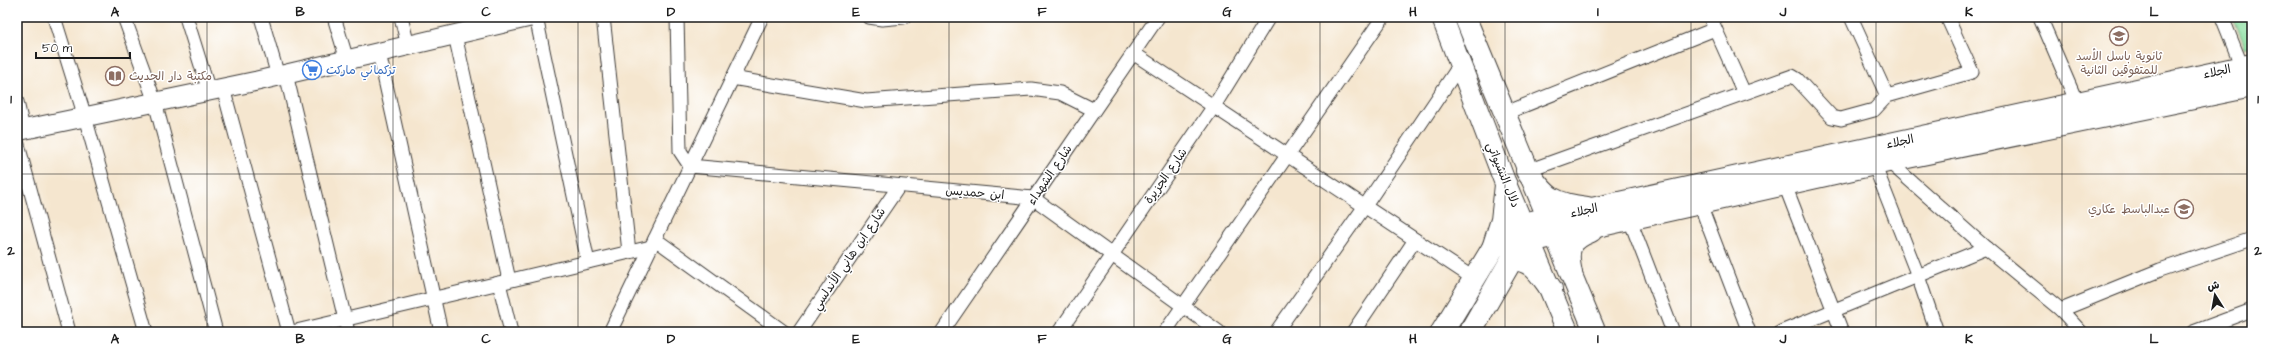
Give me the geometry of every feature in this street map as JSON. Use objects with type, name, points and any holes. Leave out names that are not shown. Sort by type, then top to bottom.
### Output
[{"type":"highway","name":"الجلاء","points":[[1527,233],[1598,218],[2077,103],[2247,66]]},
{"type":"highway","name":"الجلاء","points":[[1598,218],[1630,220],[1881,163],[2252,86]]},
{"type":"highway","points":[[1527,171],[1550,198],[1598,218],[1578,236],[1572,244],[1568,257],[1571,274]]},
{"type":"highway","points":[[1470,332],[1502,254],[1502,220],[1506,185]]},
{"type":"highway","points":[[1442,332],[1473,278],[1527,233]]},
{"type":"highway","points":[[1502,254],[1523,260],[1533,265],[1551,289]]},
{"type":"main road","points":[[19,134],[85,117],[216,90],[455,35],[493,21],[530,17]]},
{"type":"main road","name":"دلال النشيواتي","points":[[1442,17],[1506,185],[1568,332]]},
{"type":"main road","points":[[1465,17],[1503,114],[1595,332]]},
{"type":"street","points":[[54,17],[85,117],[146,332]]},
{"type":"street","points":[[124,17],[155,102],[216,332]]},
{"type":"street","points":[[186,17],[216,90],[289,332]]},
{"type":"street","points":[[261,17],[282,75],[346,326]]},
{"type":"street","points":[[334,17],[347,60]]},
{"type":"street","points":[[401,17],[408,46]]},
{"type":"street","points":[[536,17],[588,262]]},
{"type":"street","points":[[603,17],[629,252]]},
{"type":"street","points":[[677,17],[680,151],[690,166]]},
{"type":"street","points":[[610,332],[762,17]]},
{"type":"street","points":[[869,17],[882,19],[904,17]]},
{"type":"street","name":"شارع الشهداء","points":[[942,332],[1158,17]]},
{"type":"street","name":"شارع الجزيرة","points":[[1059,332],[1214,106],[1269,17]]},
{"type":"street","points":[[1165,332],[1286,154],[1383,17]]},
{"type":"street","points":[[1710,17],[1744,93]]},
{"type":"street","points":[[1851,17],[1887,96]]},
{"type":"street","points":[[1527,171],[1792,76],[1797,79],[1832,117],[1841,119],[1874,110],[1887,96],[1972,72],[1947,17]]},
{"type":"street","points":[[2040,17],[2077,103]]},
{"type":"street","points":[[2222,17],[2247,66]]},
{"type":"street","points":[[1503,114],[1715,30]]},
{"type":"street","points":[[455,35],[504,282],[511,332]]},
{"type":"street","points":[[1133,52],[1473,278]]},
{"type":"street","points":[[379,53],[441,332]]},
{"type":"street","points":[[1276,332],[1365,206],[1460,65]]},
{"type":"street","points":[[732,78],[866,101],[1031,89],[1060,93],[1094,110]]},
{"type":"street","points":[[17,102],[19,134],[68,332]]},
{"type":"street","points":[[1881,163],[2061,310],[2081,332]]},
{"type":"street","points":[[1881,163],[1937,332]]},
{"type":"street","name":"ابن حمديس","points":[[690,166],[1033,198]]},
{"type":"street","points":[[1785,185],[1842,332]]},
{"type":"street","name":"شارع ابن هاني الأندلسي","points":[[799,332],[899,186]]},
{"type":"street","points":[[1033,198],[1219,332]]},
{"type":"street","points":[[1700,204],[1749,332]]},
{"type":"street","points":[[1630,220],[1673,332]]},
{"type":"street","points":[[2061,310],[2160,270],[2252,239]]},
{"type":"street","points":[[1353,332],[1415,240]]},
{"type":"street","points":[[292,332],[346,326],[433,299],[629,252],[653,243]]},
{"type":"street","points":[[653,243],[784,332]]},
{"type":"street","points":[[1781,332],[1834,312],[1986,248]]},
{"type":"street","points":[[2193,332],[2252,310]]},
{"type":"green space","points":[[2233,17],[2252,17],[2252,45],[2245,47]]},
{"type":"place","name":"ثانوية باسل الأسد للمتفوقين الثانية","points":[[2119,36]]},
{"type":"place","name":"تركماني ماركت","points":[[312,70]]},
{"type":"place","name":"مكتبة دار الحديث","points":[[115,76]]},
{"type":"place","name":"عبدالباسط عكاري","points":[[2184,209]]}]
